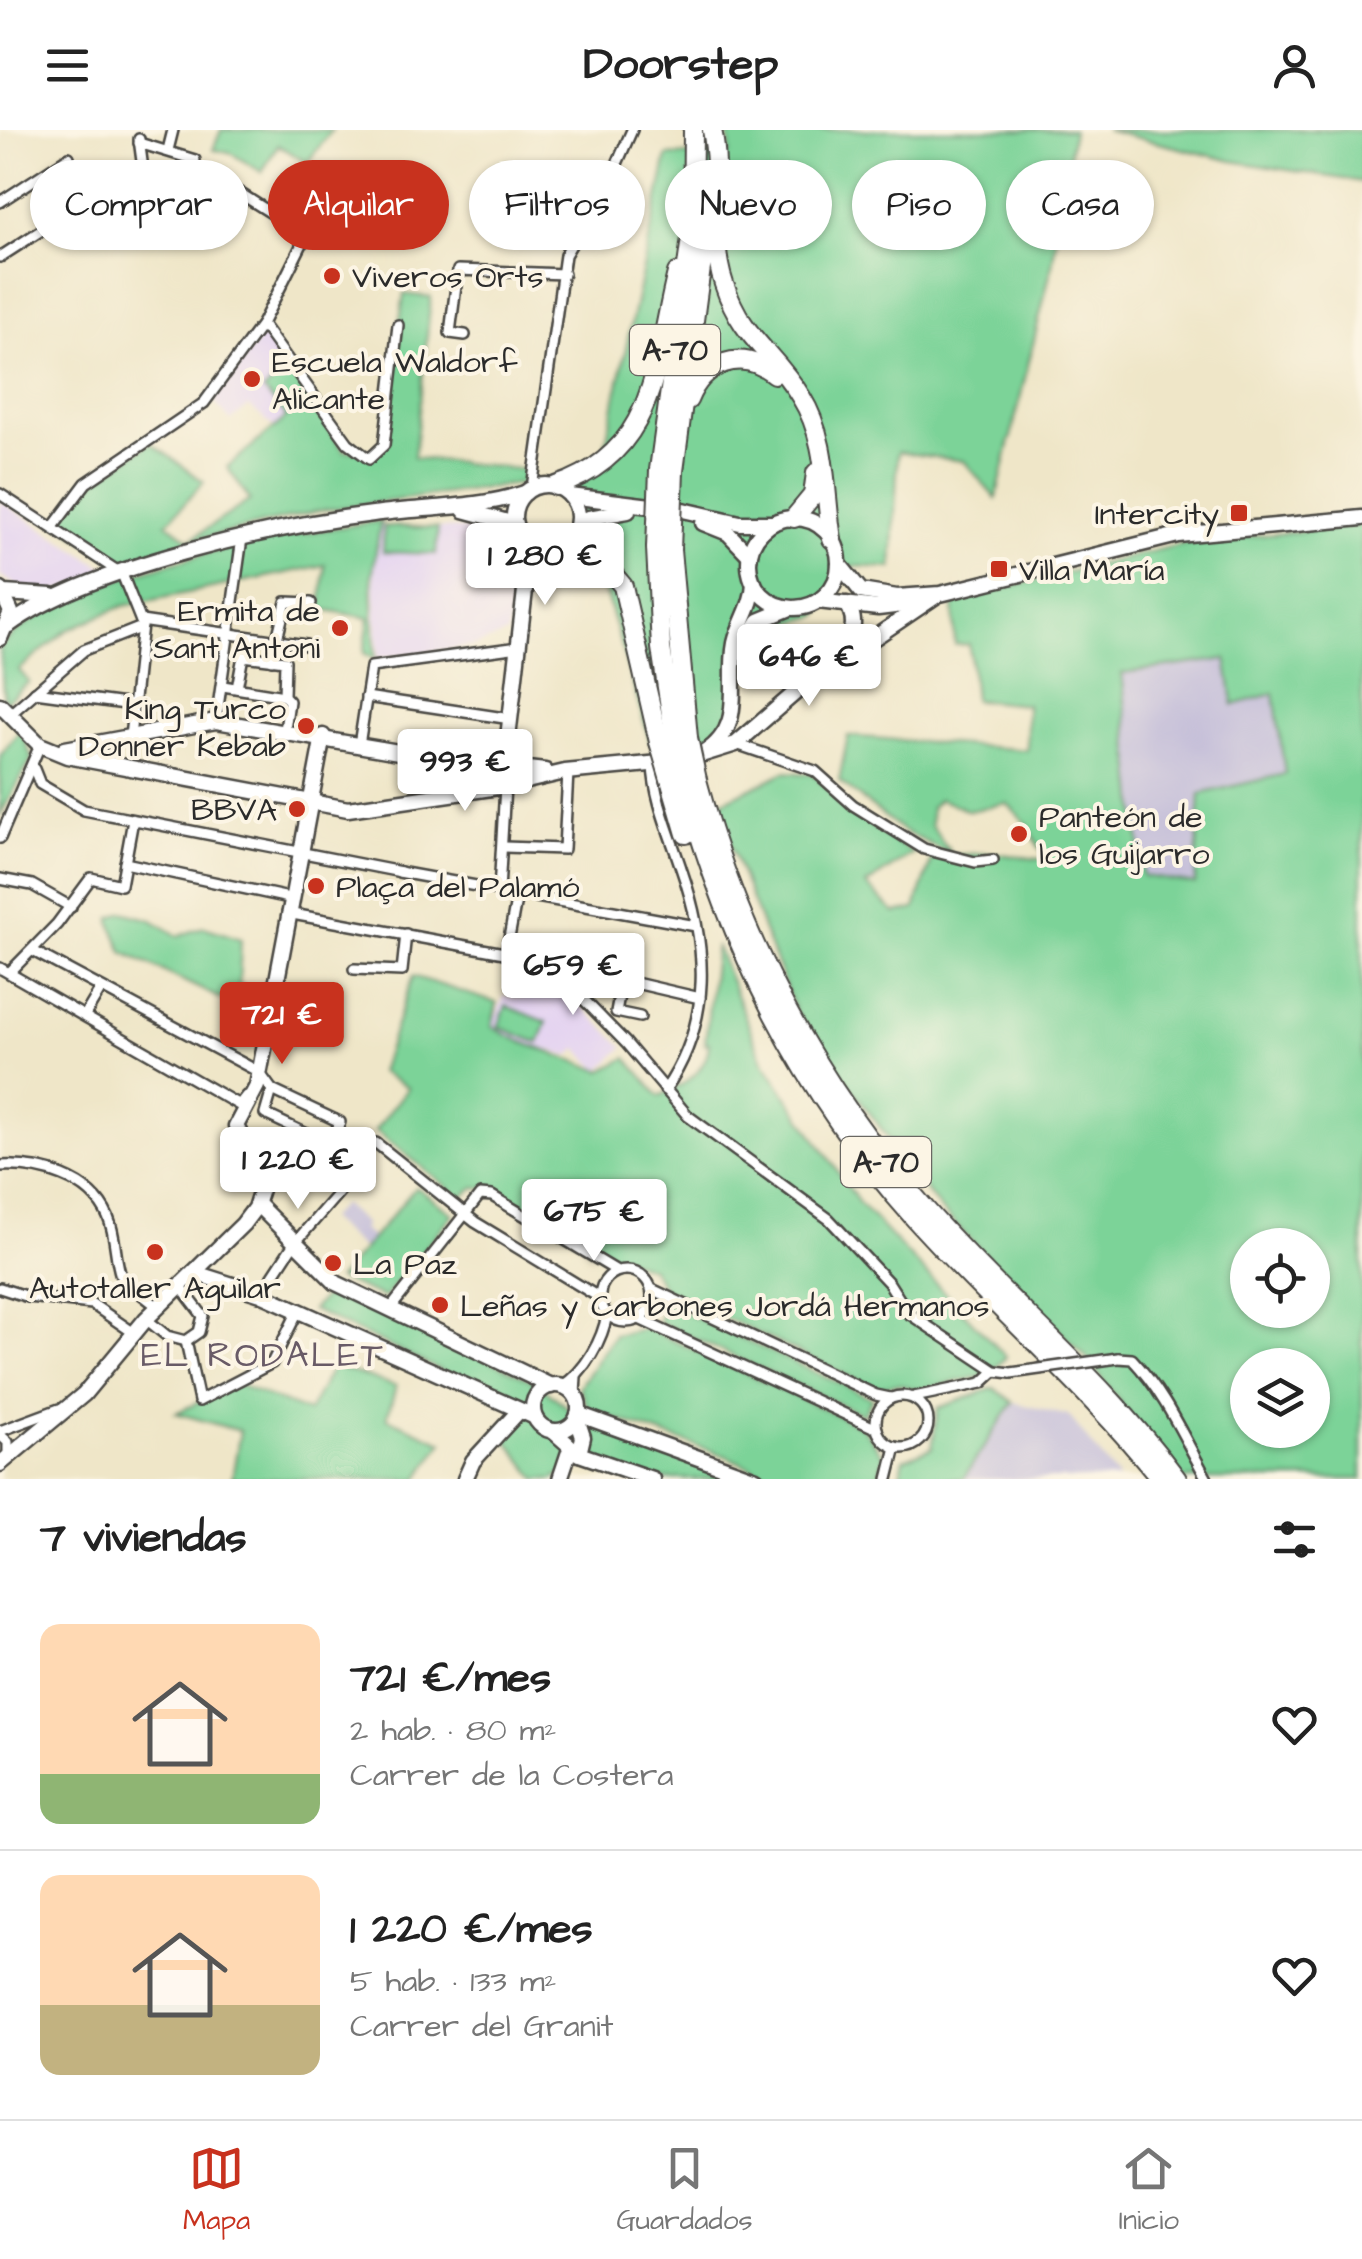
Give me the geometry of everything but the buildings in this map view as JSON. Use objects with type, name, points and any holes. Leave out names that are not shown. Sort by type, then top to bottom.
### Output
[{"type":"highway","name":"A-70","points":[[693,130],[693,160]]},
{"type":"highway","name":"A-70","points":[[666,471],[678,429],[704,251],[712,130]]},
{"type":"highway","points":[[712,130],[722,278],[746,333],[792,385],[812,420],[822,448],[832,539]]},
{"type":"highway","points":[[559,489],[608,461],[637,425],[686,250]]},
{"type":"highway","name":"A-70","points":[[690,250],[666,471],[659,624],[674,740],[684,783],[738,946],[779,1031],[843,1130],[916,1220],[1062,1366],[1161,1479]]},
{"type":"highway","points":[[678,429],[695,383],[714,366],[751,360],[770,370],[795,399],[813,440],[813,495],[794,518]]},
{"type":"highway","points":[[549,548],[602,561],[622,586],[674,740],[684,783]]},
{"type":"highway","name":"A-70","points":[[684,783],[754,947],[798,1034],[850,1115],[928,1213],[1073,1357],[1178,1479]]},
{"type":"street","points":[[168,150],[173,130]]},
{"type":"street","points":[[499,892],[527,566],[516,507],[528,490],[538,462],[565,255],[612,176],[632,130]]},
{"type":"street","points":[[142,160],[139,141],[194,160]]},
{"type":"street","points":[[0,202],[69,157]]},
{"type":"street","points":[[0,257],[30,237]]},
{"type":"street","points":[[54,527],[86,483],[204,404],[262,324],[299,250]]},
{"type":"street","points":[[464,335],[450,333],[458,270],[564,274]]},
{"type":"street","points":[[262,324],[348,444],[369,459],[380,454],[384,445],[398,325]]},
{"type":"street","points":[[538,462],[576,509],[574,530]]},
{"type":"street","points":[[5,632],[62,595],[242,538],[336,519],[439,508],[528,490],[559,489],[740,523],[774,523],[794,518],[816,524],[832,539],[839,564],[853,585],[873,594],[935,596]]},
{"type":"street","points":[[0,494],[122,574],[141,624],[130,737]]},
{"type":"street","points":[[439,508],[489,514],[549,548]]},
{"type":"street","points":[[527,566],[574,530],[603,514],[664,512],[719,528],[750,556]]},
{"type":"street","points":[[736,667],[745,638],[759,621],[791,608],[818,602],[878,608],[1094,554],[1210,530],[1359,513]]},
{"type":"street","points":[[774,523],[758,537],[750,556],[754,582],[750,608],[736,636],[732,718],[716,745],[704,754],[736,744],[831,666],[935,596]]},
{"type":"street","points":[[216,721],[242,538]]},
{"type":"street","points":[[818,602],[835,581],[839,564]]},
{"type":"street","points":[[754,582],[773,603],[791,608]]},
{"type":"street","points":[[2,591],[30,598],[62,595]]},
{"type":"street","points":[[2,591],[10,605],[5,632]]},
{"type":"street","points":[[272,660],[286,602],[311,603]]},
{"type":"street","points":[[831,666],[853,632],[854,617],[848,604]]},
{"type":"street","points":[[306,645],[141,624],[84,650],[35,692],[4,710],[44,747],[90,753],[333,807],[357,809],[511,773]]},
{"type":"street","points":[[359,746],[368,670],[379,664],[519,648]]},
{"type":"street","points":[[237,688],[243,656],[285,661],[284,696]]},
{"type":"street","points":[[222,686],[284,696],[289,702],[285,730]]},
{"type":"street","points":[[35,692],[133,705]]},
{"type":"street","points":[[366,697],[512,719]]},
{"type":"street","points":[[732,718],[739,727],[752,730]]},
{"type":"street","points":[[90,753],[130,737],[216,721],[323,736],[511,773],[657,763],[656,788],[696,926],[700,998],[693,1043],[665,1090]]},
{"type":"street","points":[[4,1460],[84,1394],[134,1332],[195,1273],[257,1204],[264,1180],[253,1153],[238,1136],[236,1122],[259,1072],[323,736]]},
{"type":"street","points":[[736,744],[815,771],[853,805],[924,849],[976,862],[993,860]]},
{"type":"street","points":[[0,838],[44,747]]},
{"type":"street","points":[[34,768],[40,784],[84,810],[298,854],[696,926]]},
{"type":"street","points":[[504,847],[564,849],[566,772]]},
{"type":"street","points":[[22,789],[40,784]]},
{"type":"street","points":[[133,820],[121,885],[91,878],[33,950],[5,969],[239,1105],[259,1072]]},
{"type":"street","points":[[125,863],[406,934],[700,998]]},
{"type":"street","points":[[0,879],[32,885],[71,906]]},
{"type":"street","points":[[506,954],[517,895]]},
{"type":"street","points":[[354,969],[402,971],[406,934]]},
{"type":"street","points":[[33,950],[100,990],[259,1072],[272,1090],[340,1122],[330,1145]]},
{"type":"street","points":[[549,964],[688,1116],[830,1220],[889,1282],[908,1312],[995,1371],[1011,1373],[1132,1359],[1172,1410],[1207,1479]]},
{"type":"street","points":[[622,980],[616,1012],[640,1018]]},
{"type":"street","points":[[85,1015],[100,990]]},
{"type":"street","points":[[272,1090],[265,1114],[330,1145],[376,1143],[464,1213],[600,1298],[607,1314],[604,1332],[576,1376],[562,1389],[537,1394],[526,1414],[473,1460],[465,1479]]},
{"type":"street","points":[[262,1294],[293,1245],[354,1175],[362,1146]]},
{"type":"street","points":[[0,1166],[52,1171],[99,1201],[117,1244],[122,1279],[158,1307]]},
{"type":"street","points":[[390,1309],[480,1195],[492,1196],[617,1271],[638,1272],[652,1290],[890,1398],[942,1394],[982,1383],[995,1371]]},
{"type":"street","points":[[257,1204],[293,1245],[336,1283],[562,1389],[578,1416],[583,1438],[560,1479]]},
{"type":"street","points":[[600,1298],[606,1279],[617,1271]]},
{"type":"street","points":[[195,1273],[298,1309],[526,1414],[553,1431],[574,1452],[652,1479]]},
{"type":"street","points":[[146,1319],[167,1336],[186,1341],[199,1332],[203,1316],[180,1286]]},
{"type":"street","points":[[0,1288],[28,1296],[92,1304],[134,1332]]},
{"type":"street","points":[[604,1332],[620,1322],[639,1319],[649,1310],[652,1290]]},
{"type":"street","points":[[186,1341],[198,1401],[272,1363],[298,1309]]},
{"type":"street","points":[[607,1314],[620,1322]]},
{"type":"street","points":[[639,1319],[877,1429],[896,1447]]},
{"type":"street","points":[[927,1414],[942,1394]]},
{"type":"street","points":[[896,1447],[917,1444],[928,1425],[927,1414],[912,1397]]},
{"type":"street","points":[[877,1429],[880,1408],[890,1398]]},
{"type":"street","points":[[4,1460],[8,1442],[0,1433],[66,1406]]},
{"type":"street","points":[[553,1431],[563,1430],[578,1416]]},
{"type":"street","points":[[578,1416],[756,1479]]},
{"type":"street","points":[[888,1479],[896,1447]]},
{"type":"shaded area","name":"Escuela Waldorf Alicante","points":[[262,336],[289,367],[287,416],[275,428],[249,406],[231,421],[213,400]]},
{"type":"shaded area","points":[[0,501],[111,572],[54,592],[24,590],[0,575]]},
{"type":"shaded area","points":[[381,525],[504,531],[516,574],[507,634],[474,646],[378,658],[374,574]]},
{"type":"shaded area","points":[[1227,659],[1274,692],[1285,775],[1195,884],[1143,876],[1122,672]]},
{"type":"shaded area","points":[[533,966],[558,983],[624,1047],[600,1070],[578,1049],[570,1055],[520,1043],[492,1027],[504,996],[526,998]]},
{"type":"shaded area","points":[[342,1204],[365,1224],[362,1229],[372,1238],[362,1249],[328,1219]]},
{"type":"shaded area","points":[[1013,1402],[1069,1416],[1119,1479],[963,1479]]},
{"type":"green space","points":[[221,130],[332,130],[309,160],[302,160],[278,145],[262,172],[248,160],[213,150]]},
{"type":"green space","points":[[728,130],[1073,130],[1068,160],[1006,160],[1006,250],[1054,250],[996,499],[964,461],[898,452],[892,568],[851,566],[818,616],[762,630],[743,665],[738,722],[697,745],[651,744],[601,579],[559,557],[581,538],[578,491],[564,474],[604,452],[665,165],[665,250],[832,250],[832,160],[666,160],[667,156],[730,153]]},
{"type":"green space","points":[[1106,130],[1362,130],[1362,182],[1232,161]]},
{"type":"green space","points":[[404,294],[431,297],[414,458],[529,470],[524,483],[323,510],[190,541],[122,565],[58,523],[87,486],[151,443],[204,482],[167,523],[190,540],[250,500],[227,467],[287,417],[264,391],[289,367],[344,451],[380,451]]},
{"type":"green space","points":[[381,521],[372,576],[375,659],[364,653],[369,618],[321,609],[325,565],[123,606],[67,630],[19,670],[29,682],[4,703],[0,647],[32,620],[75,597],[125,577],[235,547]]},
{"type":"green space","points":[[1362,525],[1362,1479],[1177,1479],[1086,1357],[940,1209],[795,1011],[715,805],[785,772],[813,774],[865,822],[913,853],[866,885],[895,913],[915,909],[933,856],[950,854],[903,831],[839,781],[848,736],[1027,750],[1027,705],[974,700],[969,644],[955,645],[953,601],[1186,543]],"holes":[[[1226,659],[1234,705],[1274,693],[1285,774],[1200,794],[1195,884],[1143,876],[1122,673]],[[939,799],[969,811],[1007,803],[1028,825],[1045,860],[993,853],[952,855],[931,825],[931,807]]]},
{"type":"green space","points":[[384,526],[438,528],[436,554],[383,552]]},
{"type":"green space","points":[[21,729],[32,759],[0,815],[0,756]]},
{"type":"green space","points":[[123,912],[152,920],[178,936],[204,927],[241,939],[239,985],[265,994],[261,1011],[219,998],[123,952],[111,918]]},
{"type":"green space","points":[[716,945],[763,1061],[859,1203],[1006,1357],[989,1375],[917,1390],[898,1384],[873,1388],[664,1289],[651,1268],[632,1261],[609,1260],[498,1190],[475,1187],[461,1198],[375,1130],[408,1088],[380,1072],[413,976],[497,1003],[492,1027],[532,1046],[602,1071],[627,1058],[659,1096],[693,1077],[704,1062],[709,1043],[705,1044]]},
{"type":"green space","points":[[506,1006],[547,1022],[539,1043],[498,1027]]},
{"type":"green space","points":[[416,1187],[453,1214],[384,1298],[338,1279]]},
{"type":"green space","points":[[332,1288],[536,1382],[587,1423],[751,1479],[643,1479],[586,1461],[553,1479],[537,1479],[504,1437],[516,1406],[312,1310]]},
{"type":"green space","points":[[664,1303],[872,1398],[863,1415],[658,1322]]},
{"type":"green space","points":[[646,1328],[861,1426],[884,1456],[878,1479],[775,1479],[726,1456],[589,1410],[579,1387],[614,1335]]},
{"type":"green space","points":[[333,1366],[396,1386],[387,1418],[443,1442],[418,1479],[232,1479],[240,1431],[176,1413],[236,1384],[308,1412]]},
{"type":"green space","points":[[994,1388],[1013,1402],[963,1479],[899,1479],[904,1459],[932,1448],[938,1408]]},
{"type":"place","name":"Viveros Orts","points":[[332,276]]},
{"type":"place","name":"Escuela Waldorf Alicante","points":[[252,379]]},
{"type":"place","name":"Intercity","points":[[1239,513]]},
{"type":"place","name":"Villa María","points":[[999,569]]},
{"type":"place","name":"Ermita de Sant Antoni","points":[[340,628]]},
{"type":"place","name":"King Turco Donner Kebab","points":[[306,726]]},
{"type":"place","name":"BBVA","points":[[297,809]]},
{"type":"place","name":"Panteón de los Guijarro","points":[[1019,834]]},
{"type":"place","name":"Plaça del Palamó","points":[[316,886]]},
{"type":"place","name":"Autotaller Aguilar","points":[[155,1252]]},
{"type":"place","name":"La Paz","points":[[333,1263]]},
{"type":"place","name":"Leñas y Carbones Jordá Hermanos","points":[[440,1305]]},
{"type":"district","name":"EL RODALET","points":[[263,1354]]}]
